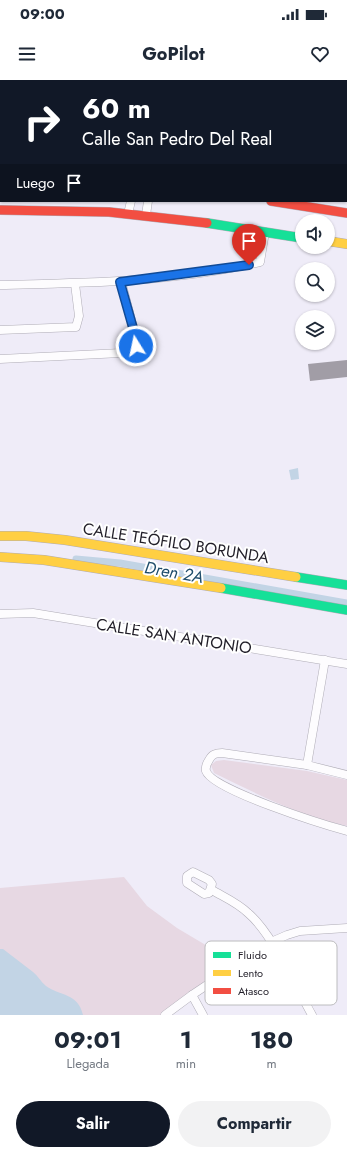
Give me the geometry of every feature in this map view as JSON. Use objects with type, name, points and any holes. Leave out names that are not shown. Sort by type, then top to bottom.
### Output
[{"type":"main road","points":[[277,202],[347,213]]},
{"type":"main road","points":[[0,210],[45,210],[146,215],[295,237]]},
{"type":"main road","points":[[335,242],[347,244]]},
{"type":"main road","name":"CALLE TEÓFILO BORUNDA","points":[[0,536],[40,537],[119,552],[347,585]]},
{"type":"main road","points":[[114,568],[119,552]]},
{"type":"main road","points":[[0,558],[44,560],[114,568],[347,610]]},
{"type":"street","points":[[128,214],[131,202]]},
{"type":"street","points":[[146,215],[148,202]]},
{"type":"street","points":[[0,285],[120,282],[237,268],[260,262],[265,232]]},
{"type":"street","points":[[0,359],[121,353],[134,348],[137,342],[120,282]]},
{"type":"street","points":[[0,330],[76,327],[79,316],[75,284]]},
{"type":"street","name":"CALLE SAN ANTONIO","points":[[0,614],[33,613],[347,664]]},
{"type":"street","points":[[308,765],[325,660]]},
{"type":"street","points":[[347,775],[308,765],[216,754],[208,761],[206,771],[218,782],[274,808],[347,831]]},
{"type":"street","points":[[212,890],[248,913],[270,941]]},
{"type":"street","points":[[273,941],[300,931],[347,928]]},
{"type":"street","points":[[165,1015],[205,986]]},
{"type":"street","points":[[192,995],[203,1015]]},
{"type":"street","points":[[306,1005],[312,1015]]},
{"type":"shaded area","points":[[224,760],[307,771],[347,780],[347,826],[330,822],[296,810],[214,773],[211,765],[216,761]]},
{"type":"shaded area","points":[[124,877],[147,906],[177,928],[205,945],[205,981],[160,1015],[0,1015],[0,888]]},
{"type":"water","points":[[298,468],[299,479],[291,480],[289,470]]},
{"type":"water","points":[[0,949],[3,949],[33,972],[46,986],[73,999],[81,1008],[83,1015],[0,1015]]},
{"type":"building","points":[[347,360],[347,377],[310,381],[308,364]]},
{"type":"waterway","name":"Dren 2A","points":[[76,559],[120,563],[347,603]]},
{"type":"traffic: fast","points":[[207,223],[295,237]]},
{"type":"traffic: fast","points":[[296,577],[347,585]]},
{"type":"traffic: fast","points":[[221,588],[347,610]]},
{"type":"traffic: slow","points":[[335,242],[347,244]]},
{"type":"traffic: slow","points":[[0,536],[26,536],[65,540],[296,577]]},
{"type":"traffic: slow","points":[[0,557],[44,560],[221,588]]},
{"type":"traffic: jam","points":[[277,202],[347,213]]},
{"type":"traffic: jam","points":[[0,210],[109,212],[207,223]]},
{"type":"route","points":[[136,346],[137,342],[120,282],[237,268],[249,265]]}]
